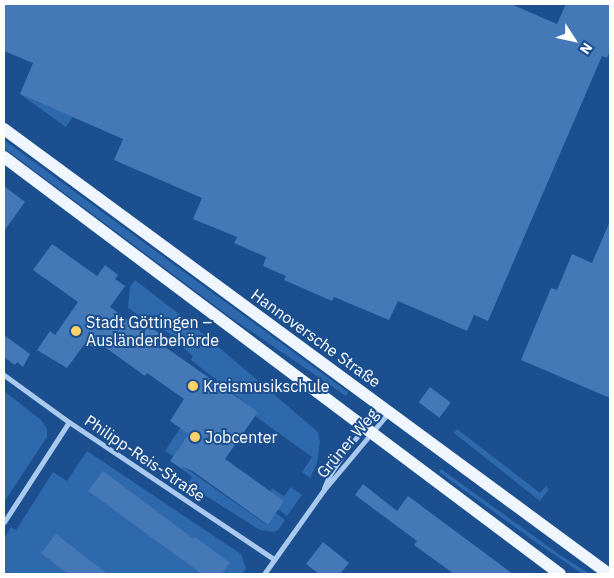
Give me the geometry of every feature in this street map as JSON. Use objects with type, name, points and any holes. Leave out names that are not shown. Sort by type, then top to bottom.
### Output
[{"type":"main road","name":"Hannoversche Straße","points":[[4,129],[609,574]]},
{"type":"main road","points":[[4,157],[560,574]]},
{"type":"street","name":"Philipp-Reis-Straße","points":[[4,375],[69,422],[274,559]]},
{"type":"street","name":"Grüner Weg","points":[[264,574],[323,491],[330,474],[386,409]]},
{"type":"street","name":"Grüner Weg","points":[[367,431],[386,409]]},
{"type":"street","points":[[4,522],[69,422]]},
{"type":"shaded area","points":[[20,94],[71,116],[73,117],[66,127]]},
{"type":"shaded area","points":[[4,140],[348,392],[346,396],[233,319],[4,148]]},
{"type":"shaded area","points":[[135,280],[188,321],[318,432],[320,442],[317,463],[310,478],[302,472],[312,457],[255,416],[257,412],[191,360],[193,356],[172,339],[170,334],[128,308],[130,287]]},
{"type":"shaded area","points":[[4,391],[41,420],[47,429],[47,437],[4,502]]},
{"type":"shaded area","points":[[189,415],[198,421],[174,457],[165,451]]},
{"type":"shaded area","points":[[457,429],[540,493],[546,486],[549,489],[540,501],[454,433]]},
{"type":"shaded area","points":[[87,451],[241,554],[246,569],[242,574],[4,574],[4,539],[11,527],[16,530],[53,472],[67,481]]},
{"type":"shaded area","points":[[184,467],[267,525],[276,513],[285,520],[278,530],[274,532],[260,530],[187,484],[192,477],[182,469]]},
{"type":"shaded area","points":[[441,469],[560,555],[590,574],[583,574],[537,543],[439,472]]},
{"type":"shaded area","points":[[291,487],[302,495],[287,516],[278,509],[270,491],[272,488],[284,496]]},
{"type":"building","points":[[4,4],[511,4],[557,24],[566,4],[610,4],[610,51],[607,58],[602,56],[488,321],[474,315],[467,331],[398,301],[389,320],[334,297],[332,301],[284,280],[286,276],[263,266],[266,257],[234,243],[237,237],[193,219],[202,198],[114,160],[123,139],[20,94],[33,63],[4,51]]},
{"type":"building","points":[[4,186],[25,202],[4,231]]},
{"type":"building","points":[[610,221],[610,398],[521,360],[551,288],[557,290],[572,254],[592,263]]},
{"type":"building","points":[[52,244],[97,276],[105,265],[118,275],[115,279],[125,286],[110,307],[144,332],[149,326],[159,333],[155,340],[258,412],[225,459],[284,501],[268,525],[194,472],[184,467],[182,469],[170,461],[189,434],[170,421],[184,399],[147,373],[145,376],[99,343],[95,349],[86,342],[67,368],[37,350],[50,331],[55,335],[78,302],[33,270]]},
{"type":"building","points":[[4,335],[30,354],[23,367],[17,362],[15,365],[4,357]]},
{"type":"building","points":[[430,387],[451,403],[439,418],[419,402]]},
{"type":"building","points":[[103,471],[194,539],[195,537],[230,563],[221,574],[202,574],[88,491]]},
{"type":"building","points":[[363,484],[397,511],[408,496],[513,574],[454,574],[414,545],[417,541],[355,495]]},
{"type":"building","points":[[56,534],[108,574],[68,574],[41,553]]},
{"type":"building","points":[[323,542],[349,563],[340,574],[319,574],[306,564]]},
{"type":"place","name":"Stadt Göttingen – Ausländerbehörde","points":[[76,331]]},
{"type":"place","name":"Kreismusikschule","points":[[193,386]]},
{"type":"place","name":"Jobcenter","points":[[195,437]]}]
